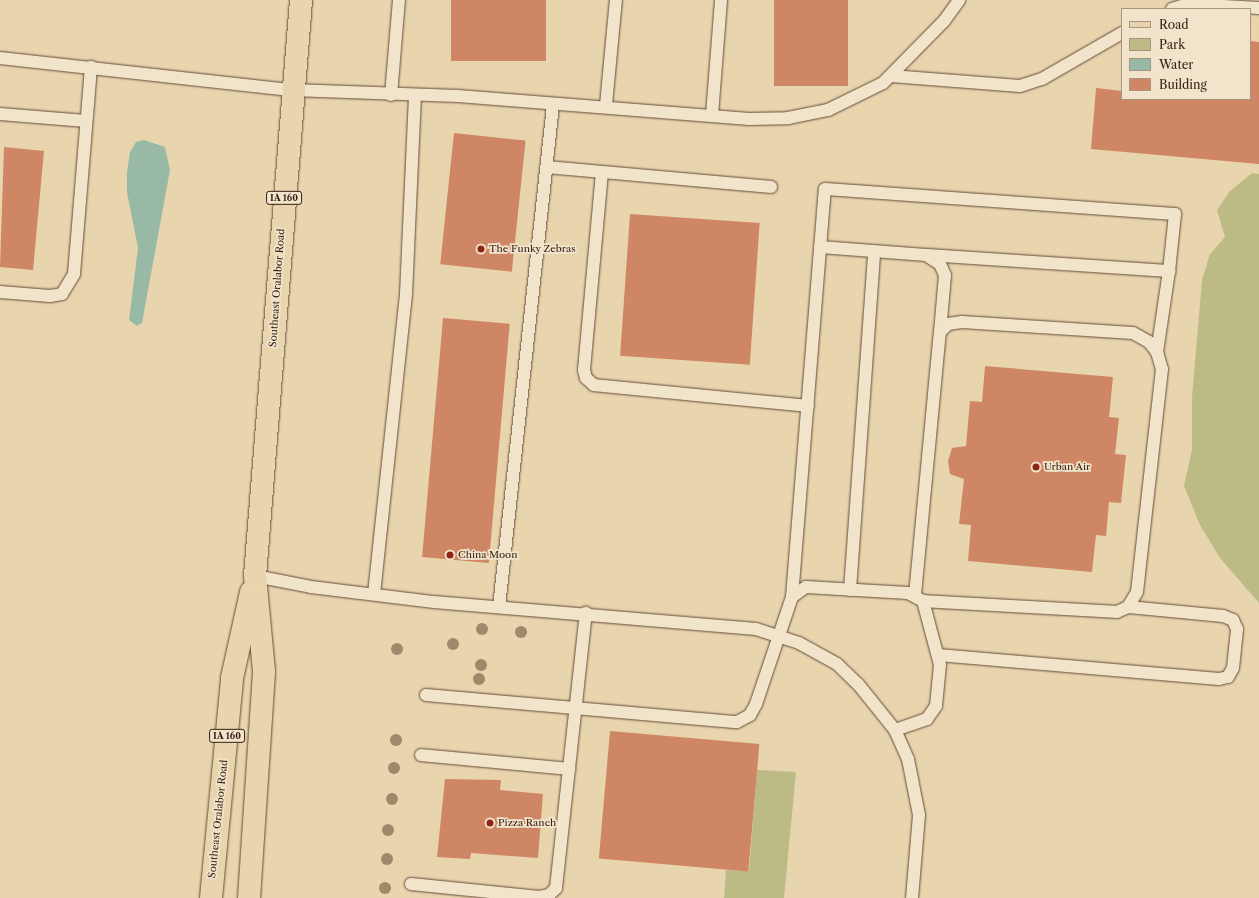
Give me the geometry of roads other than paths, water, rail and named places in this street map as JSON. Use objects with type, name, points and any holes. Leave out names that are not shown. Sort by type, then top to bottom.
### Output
[{"type":"main road","name":"Southeast Oralabor Road","points":[[210,898],[232,678],[255,576],[292,90],[301,0]]},
{"type":"main road","name":"Southeast Oralabor Road","points":[[249,898],[264,671],[255,576]]},
{"type":"lane","points":[[391,95],[399,0]]},
{"type":"lane","points":[[606,105],[616,0]]},
{"type":"lane","points":[[712,115],[721,0]]},
{"type":"lane","points":[[0,58],[292,90],[415,95],[553,105],[606,105],[712,115],[788,118],[828,110],[855,99],[891,76],[959,0]]},
{"type":"lane","points":[[1175,8],[1188,4],[1259,8]]},
{"type":"lane","points":[[891,76],[1020,86],[1042,79],[1121,34]]},
{"type":"lane","points":[[0,292],[50,296],[62,294],[69,286],[74,274],[91,67]]},
{"type":"lane","points":[[374,594],[406,294],[415,95]]},
{"type":"lane","points":[[499,607],[553,105]]},
{"type":"lane","points":[[0,114],[86,121]]},
{"type":"lane","points":[[547,167],[771,187]]},
{"type":"lane","points":[[602,172],[584,370],[586,378],[594,385],[808,406]]},
{"type":"lane","points":[[426,695],[737,722],[750,715],[756,704],[780,637],[792,596],[825,189],[1175,214],[1169,271],[1157,352]]},
{"type":"lane","points":[[820,247],[874,252],[1169,271]]},
{"type":"lane","points":[[850,590],[874,252]]},
{"type":"lane","points":[[895,730],[927,719],[936,706],[938,656],[919,598],[945,275],[940,264],[926,255]]},
{"type":"lane","points":[[940,332],[948,324],[962,322],[1133,334],[1149,342],[1157,352],[1162,369],[1137,592],[1128,607]]},
{"type":"lane","points":[[255,576],[374,594],[499,607],[586,613],[756,629],[780,637],[837,664],[878,706],[895,730],[908,760],[919,815],[912,898]]},
{"type":"lane","points":[[792,596],[806,587],[850,590],[919,598],[1117,612],[1128,607],[1233,620],[1237,629],[1233,668],[1228,677],[1219,680],[938,656]]},
{"type":"lane","points":[[411,884],[548,895],[556,888],[586,613]]},
{"type":"lane","points":[[422,755],[569,769]]},
{"type":"water","points":[[144,140],[165,147],[170,170],[142,323],[137,326],[129,320],[138,248],[127,192],[127,172],[130,152],[136,142]]},
{"type":"place","name":"The Funky Zebras","points":[[481,249]]},
{"type":"place","name":"Urban Air","points":[[1036,467]]},
{"type":"place","name":"China Moon","points":[[450,555]]},
{"type":"place","name":"Pizza Ranch","points":[[490,823]]}]
